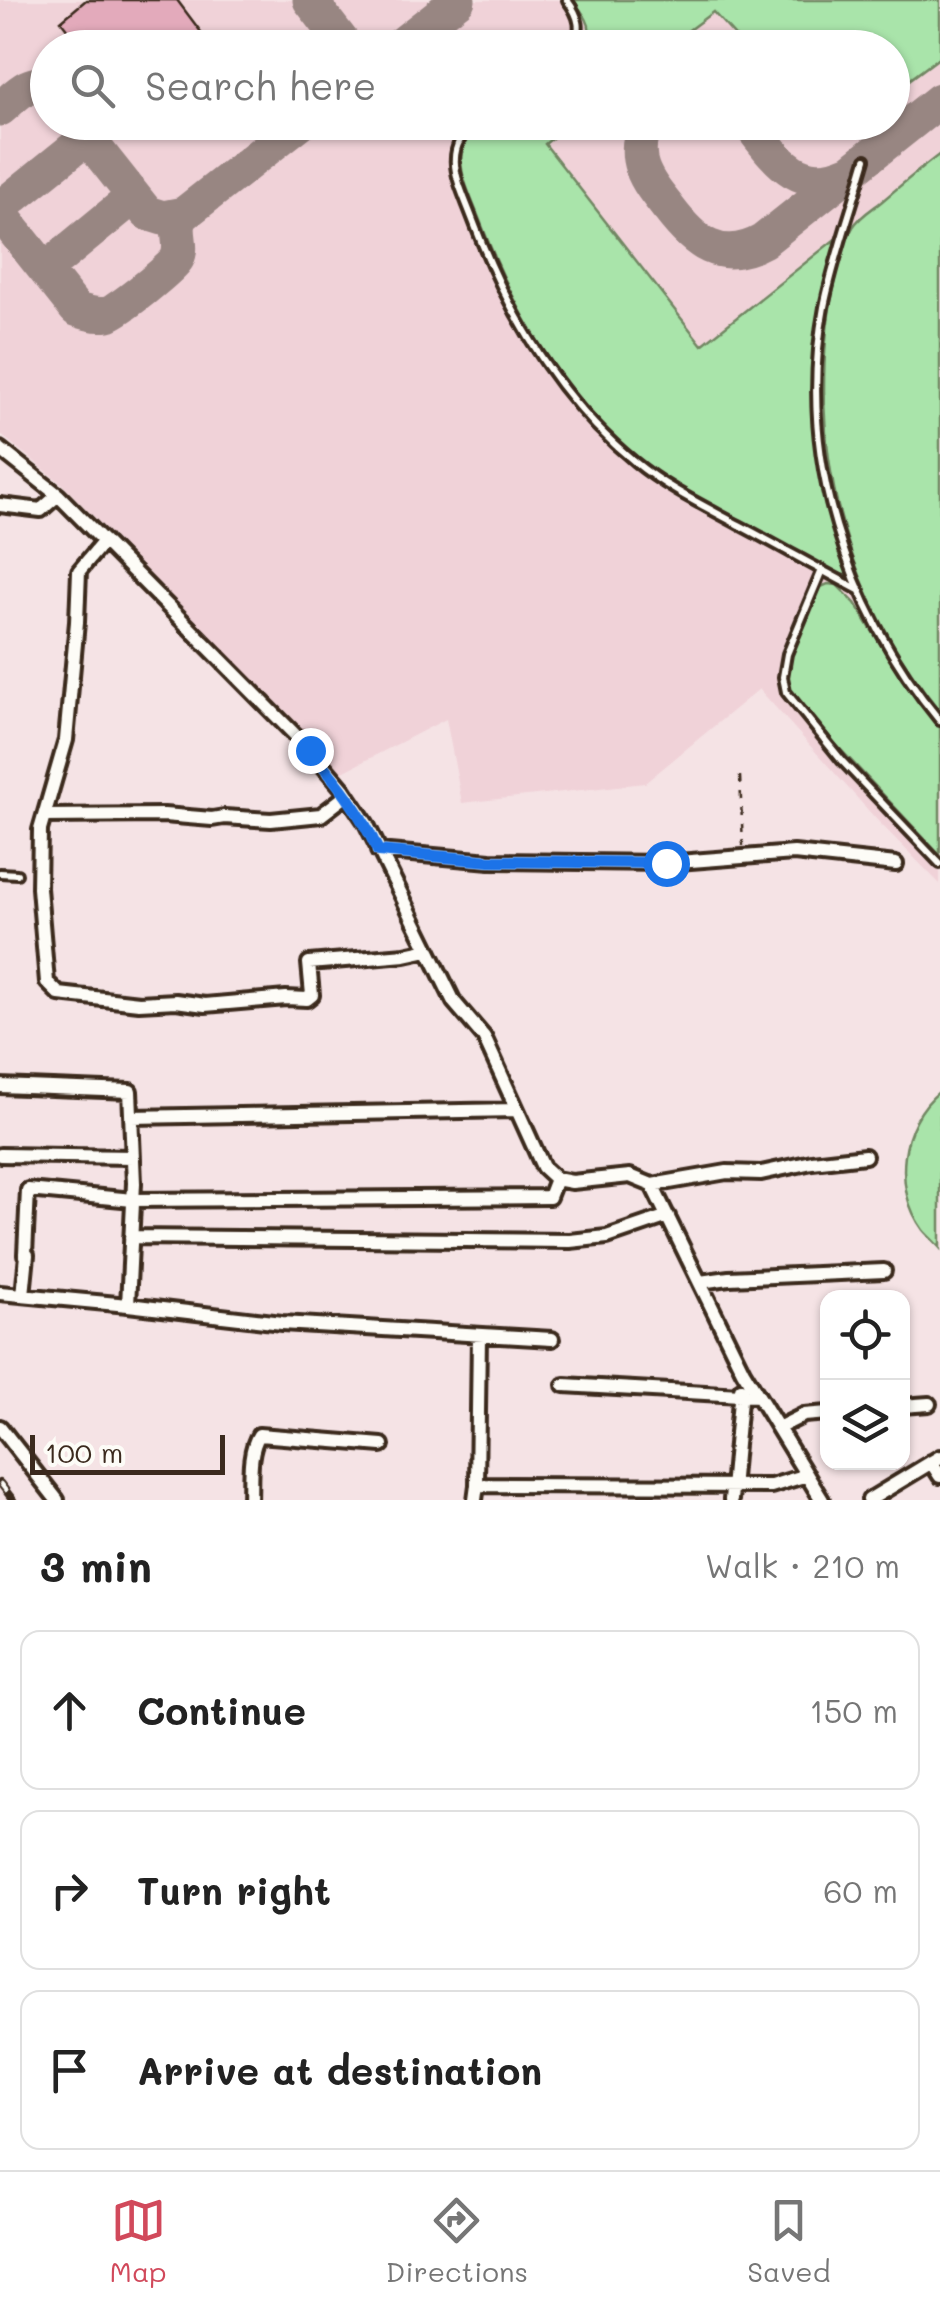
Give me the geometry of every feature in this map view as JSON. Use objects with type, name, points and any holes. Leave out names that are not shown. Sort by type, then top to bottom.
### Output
[{"type":"street","points":[[0,449],[58,495],[310,750],[347,795],[366,823],[454,1002],[484,1038],[542,1166],[556,1180],[630,1176],[652,1185],[865,1156]]},
{"type":"street","points":[[0,505],[41,510],[58,495]]},
{"type":"street","points":[[104,541],[80,572],[66,740],[40,830],[38,888],[47,982],[59,994],[139,1003],[176,1001],[206,1005],[308,999],[312,995],[310,963],[428,950]]},
{"type":"street","points":[[44,816],[297,819],[321,815],[347,795]]},
{"type":"street","points":[[378,851],[490,861],[666,863],[794,853],[896,864]]},
{"type":"street","points":[[0,1086],[130,1091],[133,1200],[128,1305]]},
{"type":"street","points":[[131,1117],[517,1110]]},
{"type":"street","points":[[0,1156],[133,1157]]},
{"type":"street","points":[[24,1295],[28,1190],[133,1200],[549,1197],[556,1180]]},
{"type":"street","points":[[652,1185],[743,1372],[822,1500]]},
{"type":"street","points":[[131,1237],[570,1240],[608,1237],[668,1216]]},
{"type":"street","points":[[700,1282],[884,1271]]},
{"type":"street","points":[[0,1293],[282,1323],[552,1339]]},
{"type":"street","points":[[475,1500],[479,1336]]},
{"type":"street","points":[[731,1493],[743,1372]]},
{"type":"street","points":[[564,1386],[758,1396]]},
{"type":"street","points":[[910,1405],[929,1404]]},
{"type":"street","points":[[778,1428],[804,1415],[820,1414]]},
{"type":"street","points":[[0,1427],[57,1500]]},
{"type":"street","points":[[250,1500],[252,1449],[259,1435],[382,1444]]},
{"type":"street","points":[[868,1500],[885,1496],[935,1460],[940,1476]]},
{"type":"street","points":[[477,1485],[731,1493],[807,1475]]},
{"type":"lane","points":[[567,0],[579,30]]},
{"type":"lane","points":[[459,140],[454,158],[459,182],[499,285],[526,335],[600,430],[652,475],[859,590]]},
{"type":"lane","points":[[866,160],[824,306],[818,428],[838,534],[859,590],[895,659],[940,721]]},
{"type":"lane","points":[[822,570],[787,654],[783,677],[786,692],[842,761],[940,864]]},
{"type":"lane","points":[[0,874],[17,874]]},
{"type":"path","points":[[740,776],[744,857]]},
{"type":"shaded area","points":[[0,0],[940,0],[940,884],[759,689],[645,783],[462,803],[446,719],[339,774],[61,483],[0,434]]},
{"type":"green space","points":[[573,0],[940,0],[940,57],[910,79],[910,30],[729,30],[713,12],[689,30],[589,30]]},
{"type":"green space","points":[[467,140],[550,140],[545,144],[702,345],[834,240],[817,317],[813,420],[822,483],[847,576],[799,554],[660,475],[592,415],[546,354],[509,287],[464,179]]},
{"type":"green space","points":[[940,154],[940,711],[890,639],[854,561],[832,477],[824,390],[829,316],[849,234],[862,217]]},
{"type":"green space","points":[[837,585],[855,603],[900,676],[940,727],[940,855],[812,719],[789,687],[789,660],[821,587]]},
{"type":"green space","points":[[940,1091],[940,1248],[913,1213],[904,1176],[909,1138],[916,1120]]},
{"type":"building","points":[[86,0],[177,0],[200,30],[68,30],[61,21]]},
{"type":"taxiway","points":[[310,0],[333,30]]},
{"type":"taxiway","points":[[420,30],[458,0]]},
{"type":"taxiway","points":[[0,109],[30,87]]},
{"type":"taxiway","points":[[910,124],[940,100]]},
{"type":"taxiway","points":[[89,140],[147,213],[163,218],[184,214],[278,140]]},
{"type":"taxiway","points":[[640,140],[642,169],[678,221],[709,246],[734,251],[763,241],[890,140]]},
{"type":"taxiway","points":[[762,140],[790,169],[802,175],[815,179],[848,172]]},
{"type":"taxiway","points":[[11,199],[73,149]]},
{"type":"taxiway","points":[[59,258],[121,207]]},
{"type":"taxiway","points":[[0,213],[76,309],[100,315],[122,306],[173,264],[179,253],[179,225],[184,214]]},
{"type":"railway","points":[[0,1483],[13,1500]]},
{"type":"route","points":[[310,750],[366,823],[378,851],[490,861],[666,863]]}]
